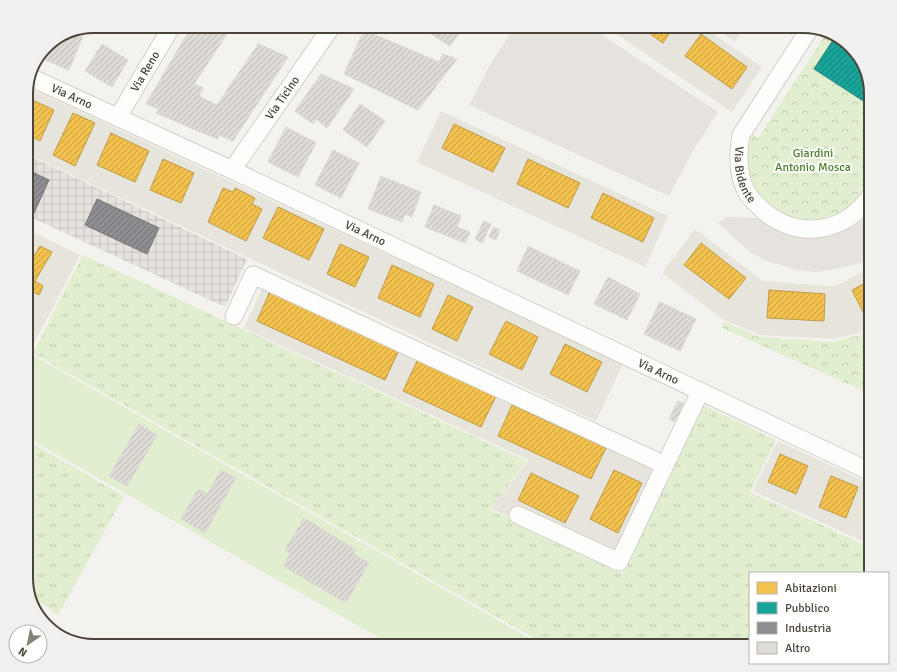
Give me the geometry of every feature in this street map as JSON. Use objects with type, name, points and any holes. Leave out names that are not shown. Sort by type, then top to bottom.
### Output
[{"type":"street","name":"Via Reno","points":[[118,117],[168,33]]},
{"type":"street","name":"Via Ticino","points":[[232,170],[327,33]]},
{"type":"street","name":"Via Bidente","points":[[807,33],[741,135],[738,153],[740,171],[745,190],[755,204],[774,219],[799,229],[824,228],[838,224],[850,218],[864,203]]},
{"type":"street","name":"Via Arno","points":[[35,79],[232,170],[864,469]]},
{"type":"street","points":[[234,316],[253,275],[666,465]]},
{"type":"street","points":[[518,515],[619,562],[700,392]]},
{"type":"shaded area","points":[[511,33],[599,33],[718,112],[690,156],[669,196],[469,105],[490,65]]},
{"type":"shaded area","points":[[614,33],[711,33],[762,67],[732,112]]},
{"type":"shaded area","points":[[723,33],[740,33],[735,41]]},
{"type":"shaded area","points":[[33,90],[623,364],[596,421],[33,156]]},
{"type":"shaded area","points":[[441,111],[668,216],[645,267],[417,162]]},
{"type":"shaded area","points":[[33,157],[247,259],[225,307],[33,218]]},
{"type":"shaded area","points":[[727,217],[762,218],[837,231],[861,221],[864,218],[864,261],[845,267],[817,272],[797,270],[764,260],[750,252],[718,223]]},
{"type":"shaded area","points":[[695,229],[763,281],[829,286],[838,285],[864,271],[864,332],[833,339],[760,335],[724,320],[662,273]]},
{"type":"shaded area","points":[[33,232],[80,255],[33,345]]},
{"type":"shaded area","points":[[264,285],[654,467],[613,554],[514,506],[509,517],[491,508],[529,460],[244,328]]},
{"type":"shaded area","points":[[778,441],[864,481],[864,542],[753,491]]},
{"type":"green space","name":"Giardini Antonio Mosca","points":[[824,37],[833,41],[815,69],[864,101],[864,187],[855,201],[839,213],[821,219],[802,220],[784,215],[768,204],[756,189],[749,172],[748,152],[752,134],[758,138]]},
{"type":"green space","points":[[83,255],[527,461],[490,509],[622,574],[703,405],[776,440],[750,492],[864,545],[864,572],[749,572],[749,639],[536,639],[33,353]]},
{"type":"green space","points":[[724,322],[759,337],[833,342],[864,334],[864,391],[722,328]]},
{"type":"green space","points":[[33,355],[531,639],[382,639],[33,441]]},
{"type":"green space","points":[[33,444],[124,496],[58,615],[37,600],[33,582]]},
{"type":"building: Abitazioni","points":[[649,33],[669,33],[663,43]]},
{"type":"building: Abitazioni","points":[[701,34],[747,67],[732,89],[685,56]]},
{"type":"building: Abitazioni","points":[[33,100],[54,110],[40,141],[33,138]]},
{"type":"building: Abitazioni","points":[[73,113],[95,123],[75,166],[53,155]]},
{"type":"building: Abitazioni","points":[[454,124],[505,148],[493,172],[442,148]]},
{"type":"building: Abitazioni","points":[[111,133],[149,151],[135,182],[97,165]]},
{"type":"building: Abitazioni","points":[[163,159],[194,173],[181,203],[150,190]]},
{"type":"building: Abitazioni","points":[[528,159],[580,183],[568,208],[517,184]]},
{"type":"building: Abitazioni","points":[[223,188],[233,192],[235,188],[255,198],[252,204],[262,209],[246,241],[208,222]]},
{"type":"building: Abitazioni","points":[[603,193],[654,218],[643,242],[591,218]]},
{"type":"building: Abitazioni","points":[[278,207],[324,229],[309,260],[263,238]]},
{"type":"building: Abitazioni","points":[[701,243],[746,278],[729,299],[684,265]]},
{"type":"building: Abitazioni","points":[[340,244],[369,257],[355,287],[327,274]]},
{"type":"building: Abitazioni","points":[[40,246],[52,252],[35,281],[43,286],[39,295],[33,292],[33,258]]},
{"type":"building: Abitazioni","points":[[392,265],[434,284],[420,317],[378,298]]},
{"type":"building: Abitazioni","points":[[864,284],[864,314],[852,290]]},
{"type":"building: Abitazioni","points":[[769,290],[825,294],[824,321],[767,318]]},
{"type":"building: Abitazioni","points":[[270,291],[399,350],[385,380],[257,321]]},
{"type":"building: Abitazioni","points":[[448,295],[473,307],[457,341],[432,329]]},
{"type":"building: Abitazioni","points":[[506,321],[538,337],[522,370],[489,354]]},
{"type":"building: Abitazioni","points":[[565,344],[602,362],[587,392],[550,374]]},
{"type":"building: Abitazioni","points":[[418,359],[496,396],[481,427],[403,391]]},
{"type":"building: Abitazioni","points":[[512,405],[606,448],[591,479],[498,436]]},
{"type":"building: Abitazioni","points":[[780,454],[808,466],[796,494],[768,482]]},
{"type":"building: Abitazioni","points":[[614,470],[642,483],[618,533],[590,519]]},
{"type":"building: Abitazioni","points":[[531,473],[579,496],[565,523],[518,500]]},
{"type":"building: Abitazioni","points":[[831,476],[858,487],[846,518],[819,507]]},
{"type":"building: Pubblico","points":[[833,41],[849,54],[858,67],[863,82],[864,101],[814,69]]},
{"type":"building: Industria","points":[[33,172],[49,180],[33,212]]},
{"type":"building: Industria","points":[[97,199],[159,228],[147,254],[85,225]]},
{"type":"building: Altro","points":[[188,33],[228,33],[194,84],[203,88],[199,96],[217,105],[258,44],[288,57],[233,141],[219,135],[217,139],[156,113],[159,109],[146,104]]},
{"type":"building: Altro","points":[[363,33],[371,33],[439,62],[443,54],[457,59],[418,110],[344,74]]},
{"type":"building: Altro","points":[[430,33],[459,33],[450,46]]},
{"type":"building: Altro","points":[[84,34],[69,70],[44,59],[60,43]]},
{"type":"building: Altro","points":[[102,44],[128,60],[112,87],[85,71]]},
{"type":"building: Altro","points":[[321,74],[354,89],[327,128],[316,119],[313,124],[295,111]]},
{"type":"building: Altro","points":[[360,104],[385,121],[367,147],[343,130]]},
{"type":"building: Altro","points":[[286,127],[316,143],[298,177],[268,162]]},
{"type":"building: Altro","points":[[333,150],[359,163],[341,198],[315,185]]},
{"type":"building: Altro","points":[[381,176],[421,192],[412,217],[405,214],[402,222],[368,209]]},
{"type":"building: Altro","points":[[434,205],[461,216],[457,227],[470,232],[465,243],[425,227]]},
{"type":"building: Altro","points":[[484,221],[491,224],[482,243],[475,239]]},
{"type":"building: Altro","points":[[493,227],[500,230],[496,240],[489,237]]},
{"type":"building: Altro","points":[[528,246],[580,271],[568,295],[517,271]]},
{"type":"building: Altro","points":[[608,277],[640,294],[627,320],[594,304]]},
{"type":"building: Altro","points":[[660,302],[696,319],[680,351],[644,334]]},
{"type":"building: Altro","points":[[678,401],[687,405],[678,424],[669,419]]},
{"type":"building: Altro","points":[[139,424],[157,435],[127,486],[109,476]]},
{"type":"building: Altro","points":[[221,470],[236,478],[205,533],[181,519],[198,489],[207,494]]},
{"type":"building: Altro","points":[[304,518],[356,550],[353,554],[369,563],[346,603],[283,566],[290,553],[285,550]]}]
